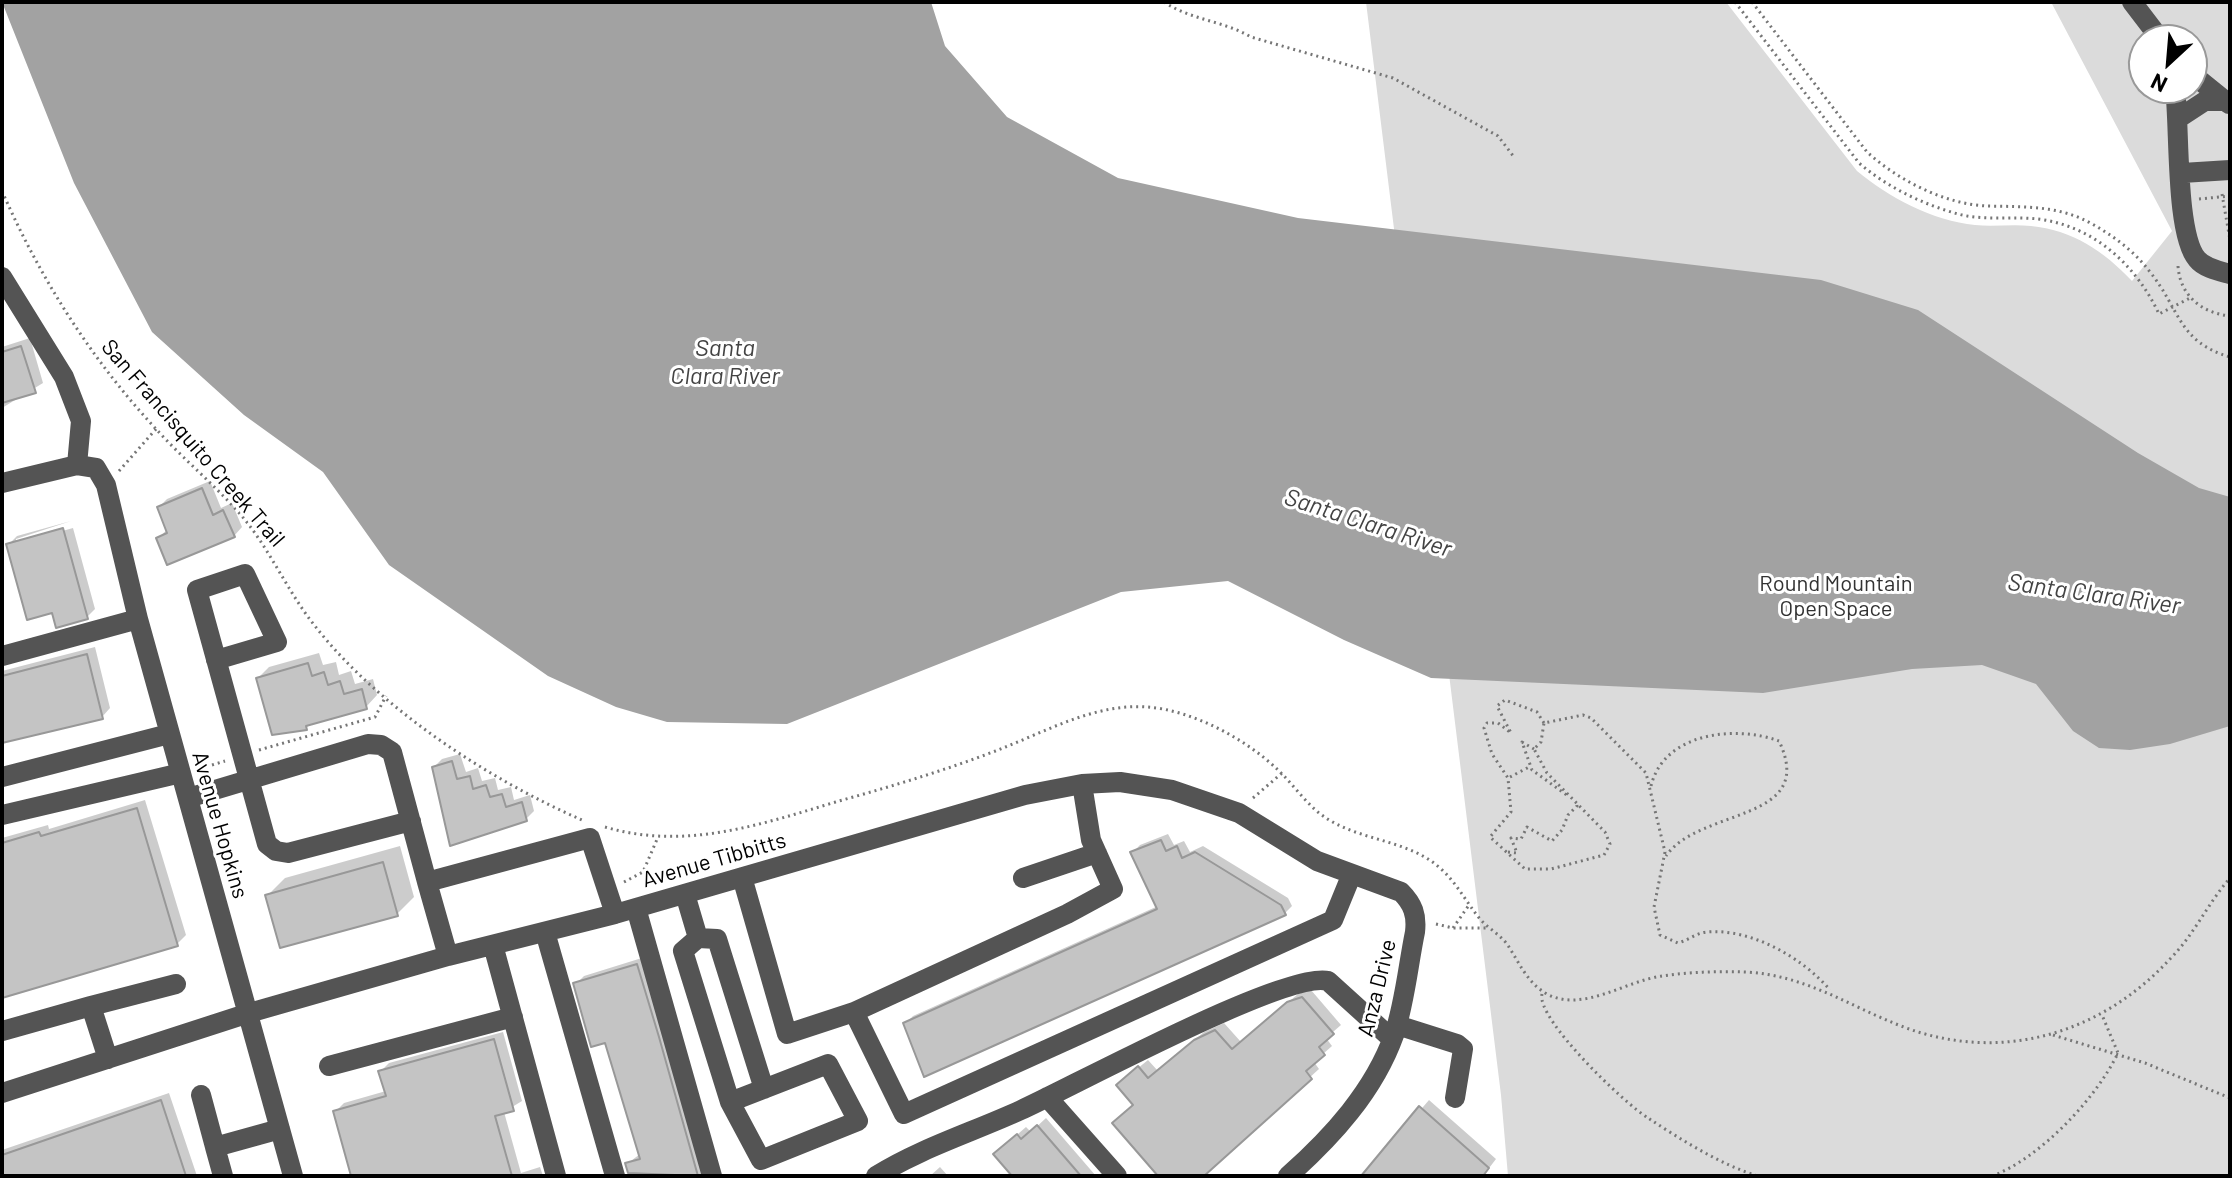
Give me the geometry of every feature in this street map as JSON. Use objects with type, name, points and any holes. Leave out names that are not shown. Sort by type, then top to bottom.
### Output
[{"type":"street","points":[[2132,2],[2149,24]]},
{"type":"street","points":[[2208,87],[2228,103]]},
{"type":"street","points":[[2179,118],[2205,101],[2228,103]]},
{"type":"street","points":[[2177,104],[2182,207],[2190,247],[2198,261],[2230,274]]},
{"type":"street","points":[[2182,173],[2230,170]]},
{"type":"street","points":[[2,277],[64,377],[81,421],[77,465]]},
{"type":"street","points":[[2,483],[77,465],[96,468],[106,485]]},
{"type":"street","name":"Avenue Hopkins","points":[[106,485],[169,734],[293,1176]]},
{"type":"street","points":[[216,660],[277,642],[245,574],[197,590],[216,660],[242,755],[267,844],[276,851],[288,853],[411,821]]},
{"type":"street","points":[[2,656],[138,619]]},
{"type":"street","points":[[2,777],[169,734]]},
{"type":"street","points":[[188,798],[368,744],[381,745],[392,752],[448,956]]},
{"type":"street","points":[[2,815],[181,773]]},
{"type":"street","name":"Avenue Tibbitts","points":[[2,1093],[249,1013],[448,956],[615,914],[1025,795],[1082,784],[1120,782],[1172,790],[1239,813],[1317,861],[1401,892],[1410,901],[1416,919]]},
{"type":"street","points":[[742,877],[787,1034],[854,1012],[1067,914],[1113,889],[1091,840],[1082,784]]},
{"type":"street","points":[[427,882],[590,838],[615,914]]},
{"type":"street","points":[[1023,878],[1097,853]]},
{"type":"street","points":[[854,1012],[904,1114],[1333,920],[1351,876]]},
{"type":"street","points":[[685,894],[698,938]]},
{"type":"street","points":[[636,908],[712,1176]]},
{"type":"street","name":"Anza Drive","points":[[1288,1176],[1336,1130],[1369,1085],[1394,1032],[1416,919]]},
{"type":"street","points":[[545,932],[615,1176]]},
{"type":"street","points":[[730,1102],[764,1089],[828,1064],[858,1121],[761,1160],[730,1102],[683,951],[698,938],[717,939],[764,1089]]},
{"type":"street","points":[[493,945],[556,1176]]},
{"type":"street","points":[[876,1176],[897,1163],[1047,1097],[1211,1017],[1319,978],[1328,981],[1394,1032],[1457,1044],[1463,1049],[1455,1098]]},
{"type":"street","points":[[2,1031],[176,984]]},
{"type":"street","points":[[91,1006],[108,1059]]},
{"type":"street","points":[[329,1066],[513,1017]]},
{"type":"street","points":[[201,1095],[223,1176]]},
{"type":"street","points":[[1047,1097],[1117,1176]]},
{"type":"street","points":[[215,1147],[280,1129]]},
{"type":"path","points":[[1164,2],[1190,17],[1393,78],[1498,136],[1514,157]]},
{"type":"path","points":[[1735,2],[1859,163],[1874,176],[1958,214],[2040,219],[2079,231],[2108,248],[2136,274],[2159,314],[2190,298]]},
{"type":"path","points":[[1752,2],[1867,152],[1882,166],[1902,178],[1963,202],[2052,209],[2092,223],[2133,252],[2152,273],[2198,344],[2230,357]]},
{"type":"path","name":"San Francisquito Creek Trail","points":[[2,191],[54,295],[84,340],[156,429],[242,517],[270,553],[315,626],[386,696],[480,765],[552,807],[589,822]]},
{"type":"path","points":[[2222,194],[2230,240]]},
{"type":"path","points":[[106,485],[156,429]]},
{"type":"path","points":[[212,765],[375,717],[386,696]]},
{"type":"path","points":[[1505,851],[1517,853],[1511,838],[1521,839],[1527,827],[1552,841],[1577,806],[1575,800],[1551,786],[1531,766],[1522,742],[1534,749],[1547,773],[1575,800],[1605,832],[1610,844],[1604,855],[1551,869],[1525,869],[1505,851],[1490,837],[1511,812],[1508,778],[1485,736],[1484,728],[1491,721],[1511,733],[1497,706],[1512,700],[1522,709],[1537,712],[1544,723],[1541,742],[1534,749]]},
{"type":"path","points":[[1544,723],[1583,715],[1591,718],[1638,762],[1646,773],[1651,789],[1665,858]]},
{"type":"path","points":[[1651,789],[1663,761],[1677,748],[1704,738],[1738,732],[1759,733],[1779,741],[1787,768],[1782,789],[1771,802],[1755,812],[1696,829],[1674,845],[1665,858],[1654,907],[1660,935],[1678,943],[1709,932],[1749,939],[1793,958],[1817,974],[1832,993]]},
{"type":"path","points":[[1508,778],[1531,766]]},
{"type":"path","points":[[1239,813],[1282,773]]},
{"type":"path","points":[[606,888],[636,879],[643,872],[658,837]]},
{"type":"path","points":[[1489,927],[1453,928],[1469,904],[1500,935],[1525,973],[1543,992],[1570,1001],[1583,1000],[1660,976],[1744,972],[1779,976],[1832,993],[1902,1026],[1956,1040],[2019,1041],[2052,1034],[2102,1015],[2130,996],[2174,956],[2230,878]]},
{"type":"path","points":[[1543,992],[1540,998],[1544,1009],[1556,1027],[1627,1103],[1648,1118],[1758,1176]]},
{"type":"path","points":[[1992,1176],[2031,1155],[2053,1137],[2110,1069],[2118,1053],[2102,1015]]},
{"type":"path","points":[[2052,1034],[2118,1053],[2230,1098]]},
{"type":"green space","name":"Round Mountain Open Space","points":[[1366,2],[1726,2],[1857,171],[1883,190],[1927,213],[1959,223],[2031,226],[2074,237],[2099,251],[2132,281],[2172,231],[2051,2],[2230,2],[2230,1176],[1508,1176],[1501,1095]]},
{"type":"water","name":"Santa Clara River","points":[[2,2],[931,2],[945,46],[1007,117],[1118,178],[1298,218],[1821,280],[1918,310],[2138,453],[2199,488],[2230,497],[2230,726],[2170,744],[2130,750],[2099,748],[2073,731],[2036,684],[1982,665],[1912,669],[1763,693],[1431,678],[1344,640],[1228,581],[1121,592],[787,724],[667,722],[616,707],[548,676],[389,565],[323,472],[244,415],[152,332],[74,183]]},
{"type":"building","points":[[21,346],[36,393],[2,403],[2,352]]},
{"type":"building","points":[[202,488],[213,515],[223,510],[235,537],[167,565],[156,538],[167,533],[157,507]]},
{"type":"building","points":[[63,528],[88,619],[56,628],[52,613],[27,620],[6,544]]},
{"type":"building","points":[[87,654],[103,719],[2,743],[2,676]]},
{"type":"building","points":[[308,663],[312,676],[324,672],[328,685],[340,681],[344,694],[362,689],[367,709],[306,726],[307,730],[272,735],[256,678]]},
{"type":"building","points":[[452,761],[457,779],[470,776],[473,789],[486,785],[490,797],[502,794],[506,807],[522,802],[527,821],[450,846],[432,767]]},
{"type":"building","points":[[137,808],[178,946],[2,998],[2,843],[39,832],[41,836]]},
{"type":"building","points":[[1161,840],[1166,851],[1177,846],[1182,858],[1195,852],[1281,905],[1286,915],[924,1077],[903,1023],[1157,909],[1130,852]]},
{"type":"building","points":[[383,862],[398,916],[280,948],[265,895]]},
{"type":"building","points":[[637,964],[698,1176],[628,1173],[625,1163],[640,1159],[605,1043],[591,1047],[573,983]]},
{"type":"building","points":[[1302,997],[1334,1034],[1319,1047],[1325,1055],[1306,1071],[1312,1079],[1204,1176],[1158,1176],[1112,1123],[1133,1105],[1116,1085],[1138,1066],[1148,1078],[1194,1040],[1215,1030],[1232,1049],[1287,1002]]},
{"type":"building","points":[[494,1039],[514,1111],[495,1116],[512,1176],[351,1176],[333,1111],[386,1096],[378,1071]]},
{"type":"building","points":[[161,1100],[186,1176],[2,1176],[2,1155]]},
{"type":"building","points":[[1419,1106],[1489,1168],[1483,1176],[1361,1176]]},
{"type":"building","points":[[1037,1125],[1081,1176],[1012,1176],[993,1154],[1017,1134],[1021,1139]]}]
